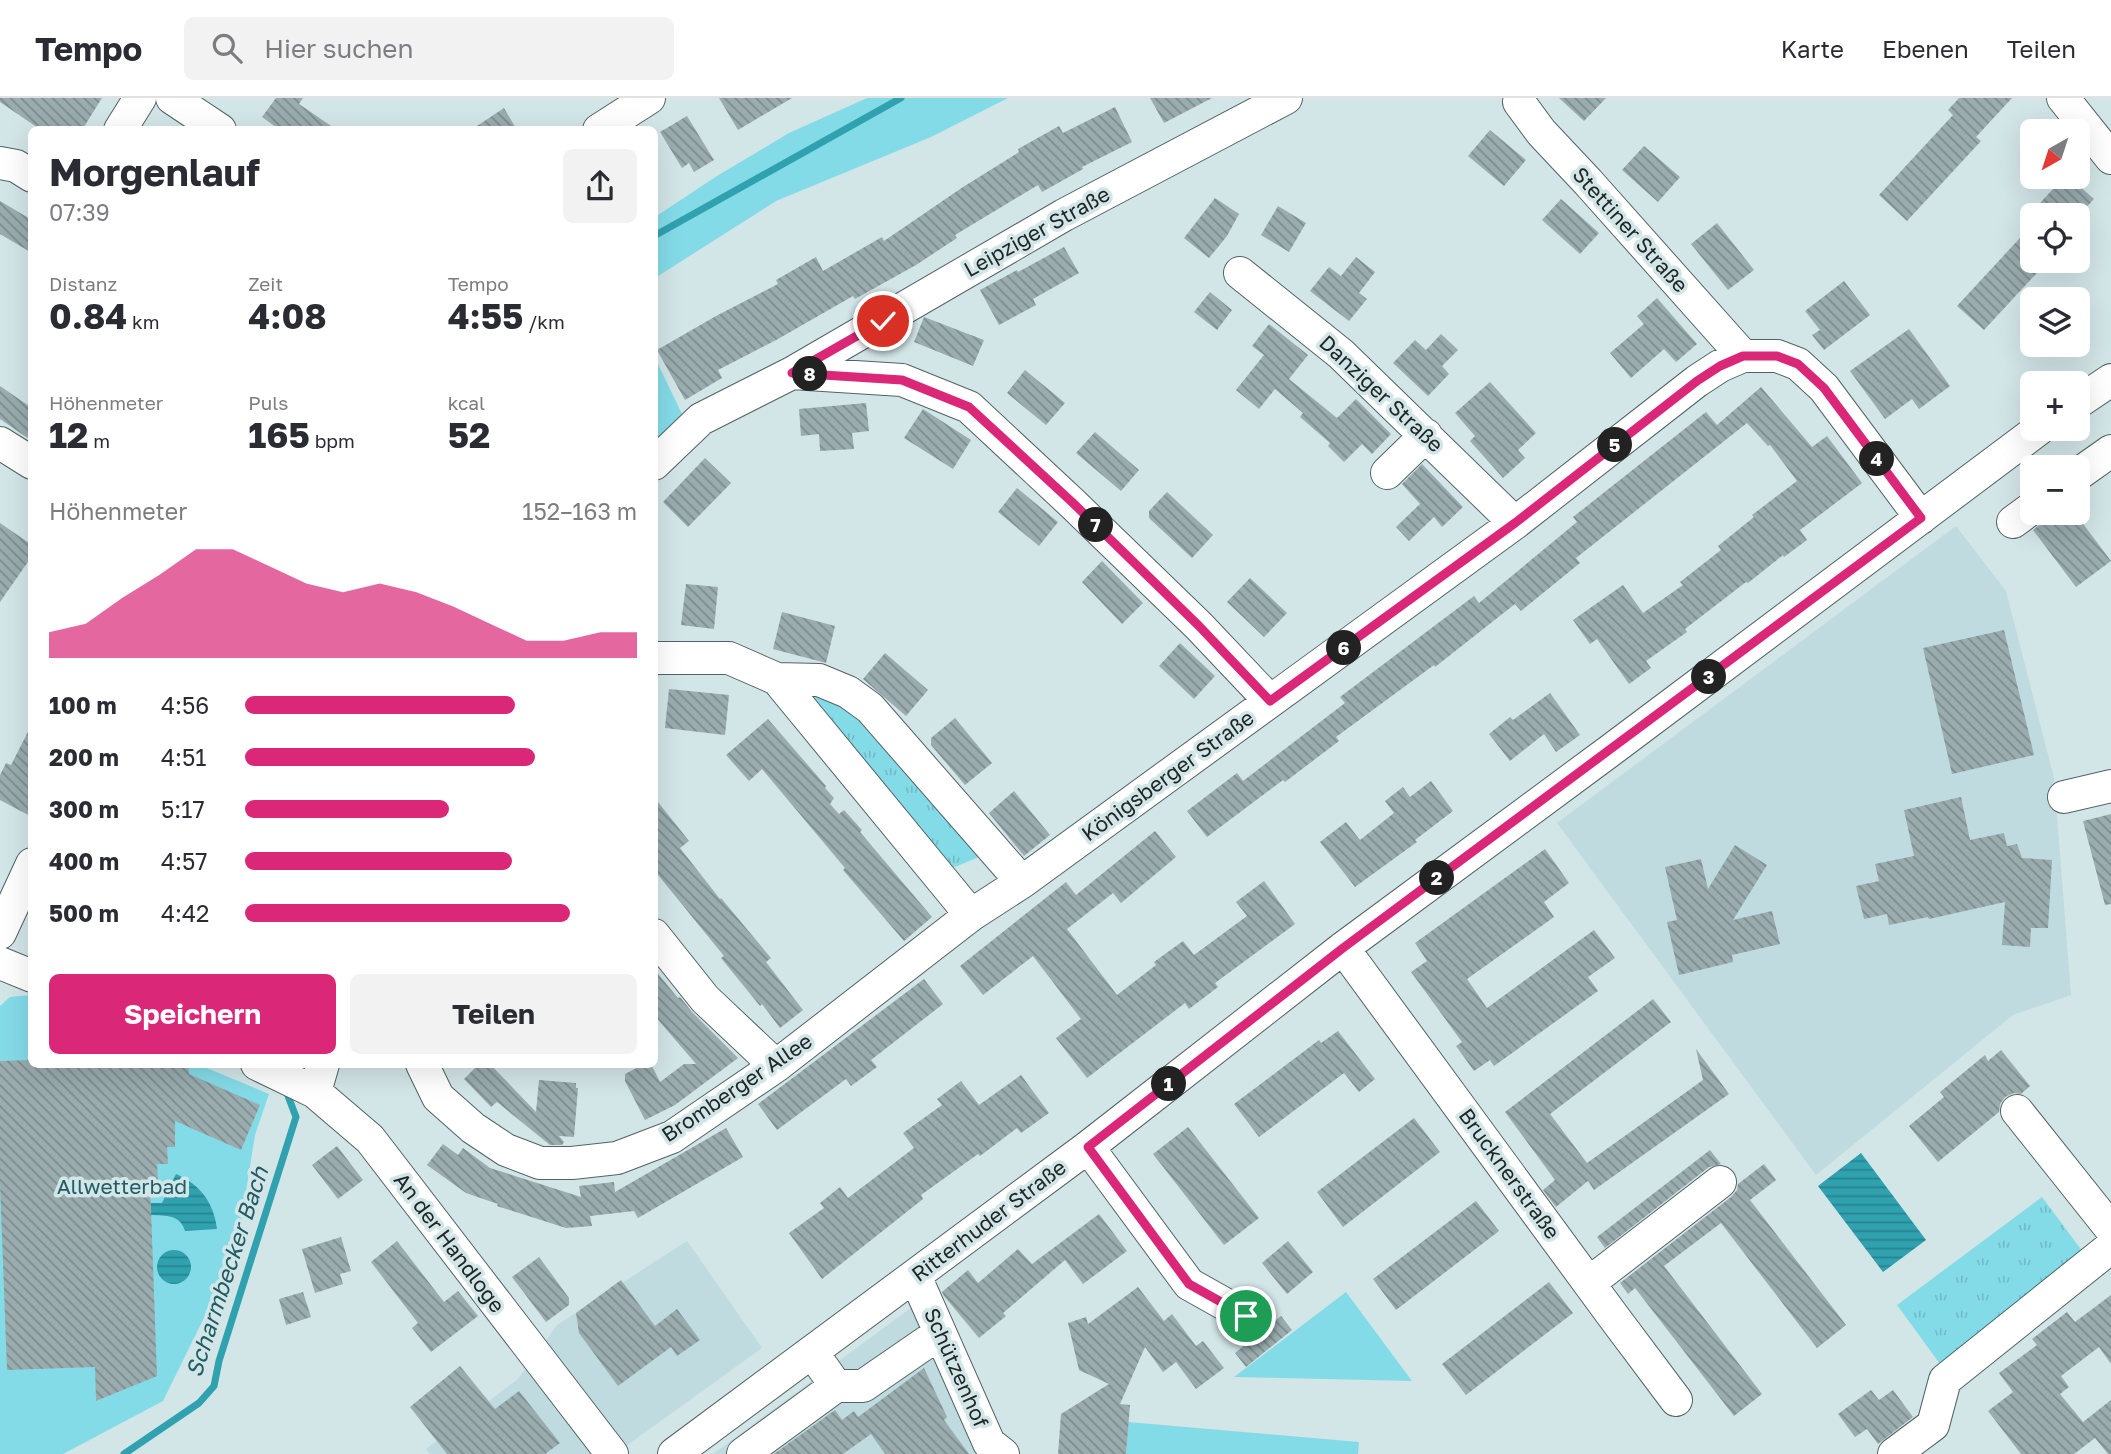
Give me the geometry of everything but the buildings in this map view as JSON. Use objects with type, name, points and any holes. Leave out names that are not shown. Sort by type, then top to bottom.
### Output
[{"type":"street","points":[[122,126],[140,98]]},
{"type":"street","points":[[172,98],[214,126]]},
{"type":"street","points":[[606,126],[649,98]]},
{"type":"street","name":"Leipziger Straße","points":[[658,460],[701,419],[792,373],[1064,215],[1286,98]]},
{"type":"street","points":[[2063,98],[2111,158]]},
{"type":"street","name":"Stettiner Straße","points":[[1519,102],[1541,132],[1743,356]]},
{"type":"street","points":[[0,163],[16,166],[28,174]]},
{"type":"street","name":"Danziger Straße","points":[[1240,273],[1340,354],[1515,523]]},
{"type":"street","name":"Königsberger Straße","points":[[971,915],[1022,882],[1515,523],[1697,381],[1720,366],[1743,356],[1777,356],[1798,364],[1824,388],[1921,518]]},
{"type":"street","points":[[792,373],[902,380],[969,407],[1180,607],[1270,701]]},
{"type":"street","points":[[2090,394],[2111,380]]},
{"type":"street","points":[[1387,473],[1426,435]]},
{"type":"street","name":"Ritterhuder Straße","points":[[674,1454],[1088,1147],[1343,948],[2023,441]]},
{"type":"street","points":[[0,443],[28,460]]},
{"type":"street","points":[[2090,466],[2111,451]]},
{"type":"street","points":[[658,658],[729,658],[777,679],[819,680],[848,692],[870,708],[1022,882]]},
{"type":"street","points":[[777,679],[971,915]]},
{"type":"street","points":[[2064,797],[2111,786]]},
{"type":"street","points":[[0,933],[28,873]]},
{"type":"street","name":"Bromberger Allee","points":[[424,1068],[438,1097],[473,1129],[506,1150],[540,1163],[617,1158],[672,1137],[776,1066],[971,915]]},
{"type":"street","points":[[658,940],[705,999],[776,1066]]},
{"type":"street","name":"Brucknerstraße","points":[[1343,948],[1676,1400]]},
{"type":"street","points":[[0,963],[28,974]]},
{"type":"street","name":"An der Handloge","points":[[271,1068],[312,1080],[370,1139],[612,1454]]},
{"type":"street","points":[[2017,1111],[2111,1229]]},
{"type":"street","points":[[1088,1147],[1189,1284],[1246,1316]]},
{"type":"street","points":[[1589,1283],[1720,1182]]},
{"type":"street","points":[[1894,1454],[1933,1425],[1945,1380],[2111,1247]]},
{"type":"street","name":"Schützenhof","points":[[915,1276],[989,1443],[1003,1454]]},
{"type":"street","points":[[743,1454],[836,1386],[863,1386],[940,1333]]},
{"type":"street","points":[[811,1352],[836,1386]]},
{"type":"street","points":[[708,1429],[726,1454]]},
{"type":"shaded area","points":[[1956,526],[2006,591],[2054,778],[2071,995],[2013,1015],[1816,1175],[1557,823]]},
{"type":"shaded area","points":[[1861,1153],[1926,1240],[1883,1272],[1818,1186]]},
{"type":"shaded area","points":[[176,1174],[199,1189],[213,1211],[217,1229],[185,1231],[176,1219],[151,1215],[151,1203],[162,1203]]},
{"type":"shaded area","points":[[687,1241],[762,1348],[615,1454],[430,1454],[426,1449],[518,1379],[557,1325]]},
{"type":"shaded area","points":[[174,1250],[186,1255],[191,1267],[186,1279],[174,1284],[162,1279],[157,1267],[162,1255]]},
{"type":"shaded area","points":[[912,1307],[979,1450],[973,1454],[713,1454]]},
{"type":"green space","points":[[867,98],[1008,98],[931,137],[776,201],[658,276],[658,215],[789,133]]},
{"type":"green space","points":[[658,364],[683,416],[658,443]]},
{"type":"green space","points":[[832,691],[979,857],[955,867],[937,865],[794,695]]},
{"type":"green space","name":"Allwetterbad","points":[[28,995],[28,1068],[207,1068],[269,1094],[255,1135],[236,1253],[163,1401],[63,1454],[0,1454],[0,1006],[10,997]]},
{"type":"green space","points":[[2042,1197],[2086,1256],[1940,1364],[1897,1305]]},
{"type":"green space","points":[[1346,1292],[1412,1381],[1234,1377]]},
{"type":"green space","points":[[1128,1422],[1359,1442],[1358,1454],[1126,1454]]},
{"type":"waterway","name":"Scharmbecker Bach","points":[[658,234],[901,98]]},
{"type":"waterway","name":"Scharmbecker Bach","points":[[124,1454],[199,1403],[214,1386],[219,1361],[296,1117],[285,1088]]},
{"type":"route","points":[[883,321],[792,373],[902,380],[969,407],[1073,503],[1199,626],[1270,701],[1515,523],[1697,381],[1720,366],[1743,356],[1777,356],[1798,364],[1824,388],[1921,518],[1343,948],[1088,1147],[1189,1284],[1246,1316]]}]
